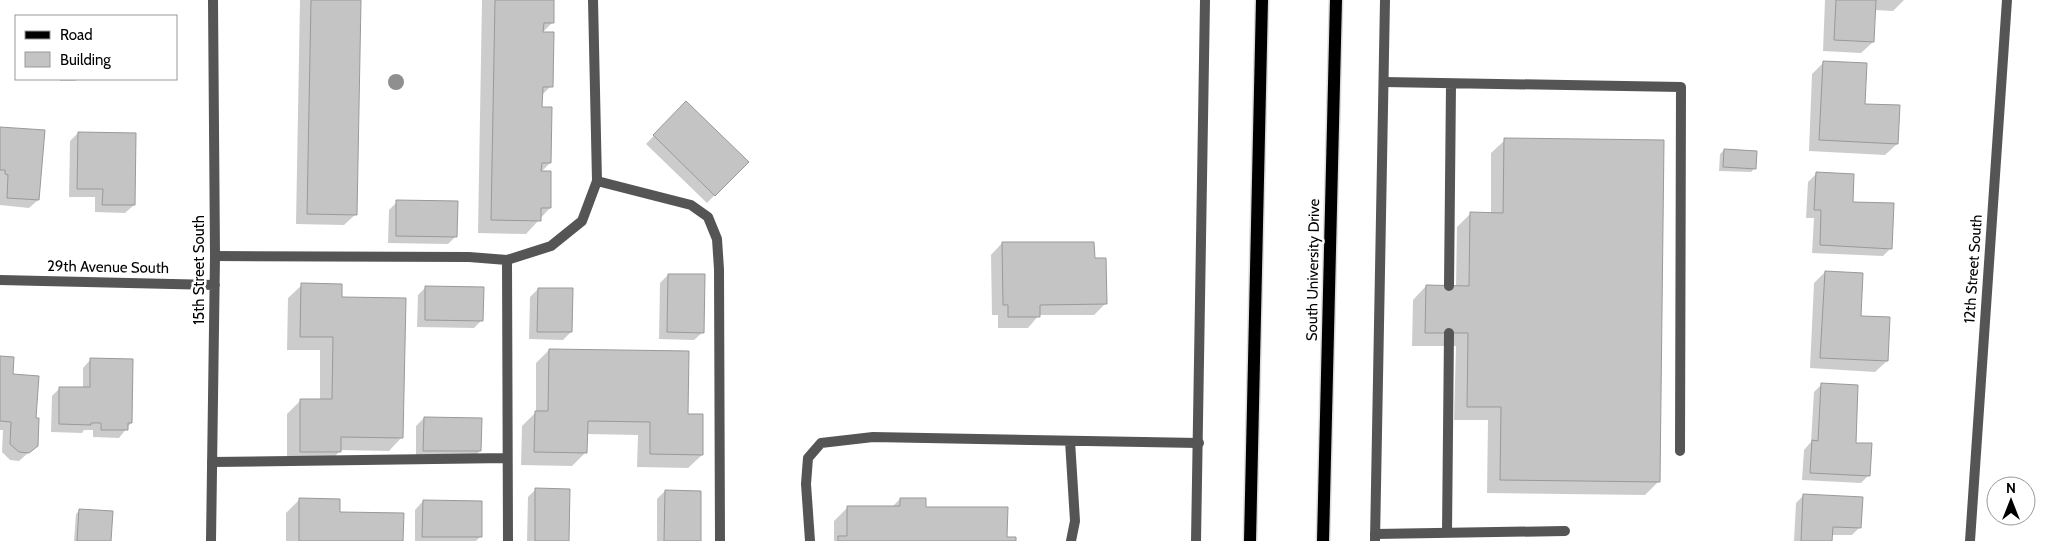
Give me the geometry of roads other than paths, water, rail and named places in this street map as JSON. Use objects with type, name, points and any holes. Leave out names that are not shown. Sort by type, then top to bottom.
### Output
[{"type":"main road","points":[[1250,541],[1262,0]]},
{"type":"main road","name":"South University Drive","points":[[1323,541],[1336,0]]},
{"type":"street","name":"15th Street South","points":[[211,541],[215,284],[213,0]]},
{"type":"street","points":[[215,256],[469,257],[508,260],[551,246],[582,221],[597,181],[592,0]]},
{"type":"street","points":[[1196,541],[1205,0]]},
{"type":"street","points":[[1385,0],[1375,538],[1447,533],[1565,531]]},
{"type":"street","name":"12th Street South","points":[[1970,541],[1976,429],[2007,0]]},
{"type":"street","points":[[1384,82],[1681,87],[1680,451]]},
{"type":"street","points":[[1450,286],[1451,84]]},
{"type":"street","points":[[597,181],[691,204],[708,217],[716,239],[720,269],[720,541]]},
{"type":"street","points":[[508,260],[508,541]]},
{"type":"street","name":"29th Avenue South","points":[[0,280],[215,284]]},
{"type":"street","points":[[1447,533],[1449,333]]},
{"type":"street","points":[[810,541],[806,484],[808,458],[821,443],[872,437],[1199,444]]},
{"type":"street","points":[[1070,441],[1075,521],[1071,541]]},
{"type":"street","points":[[212,462],[508,458]]}]
